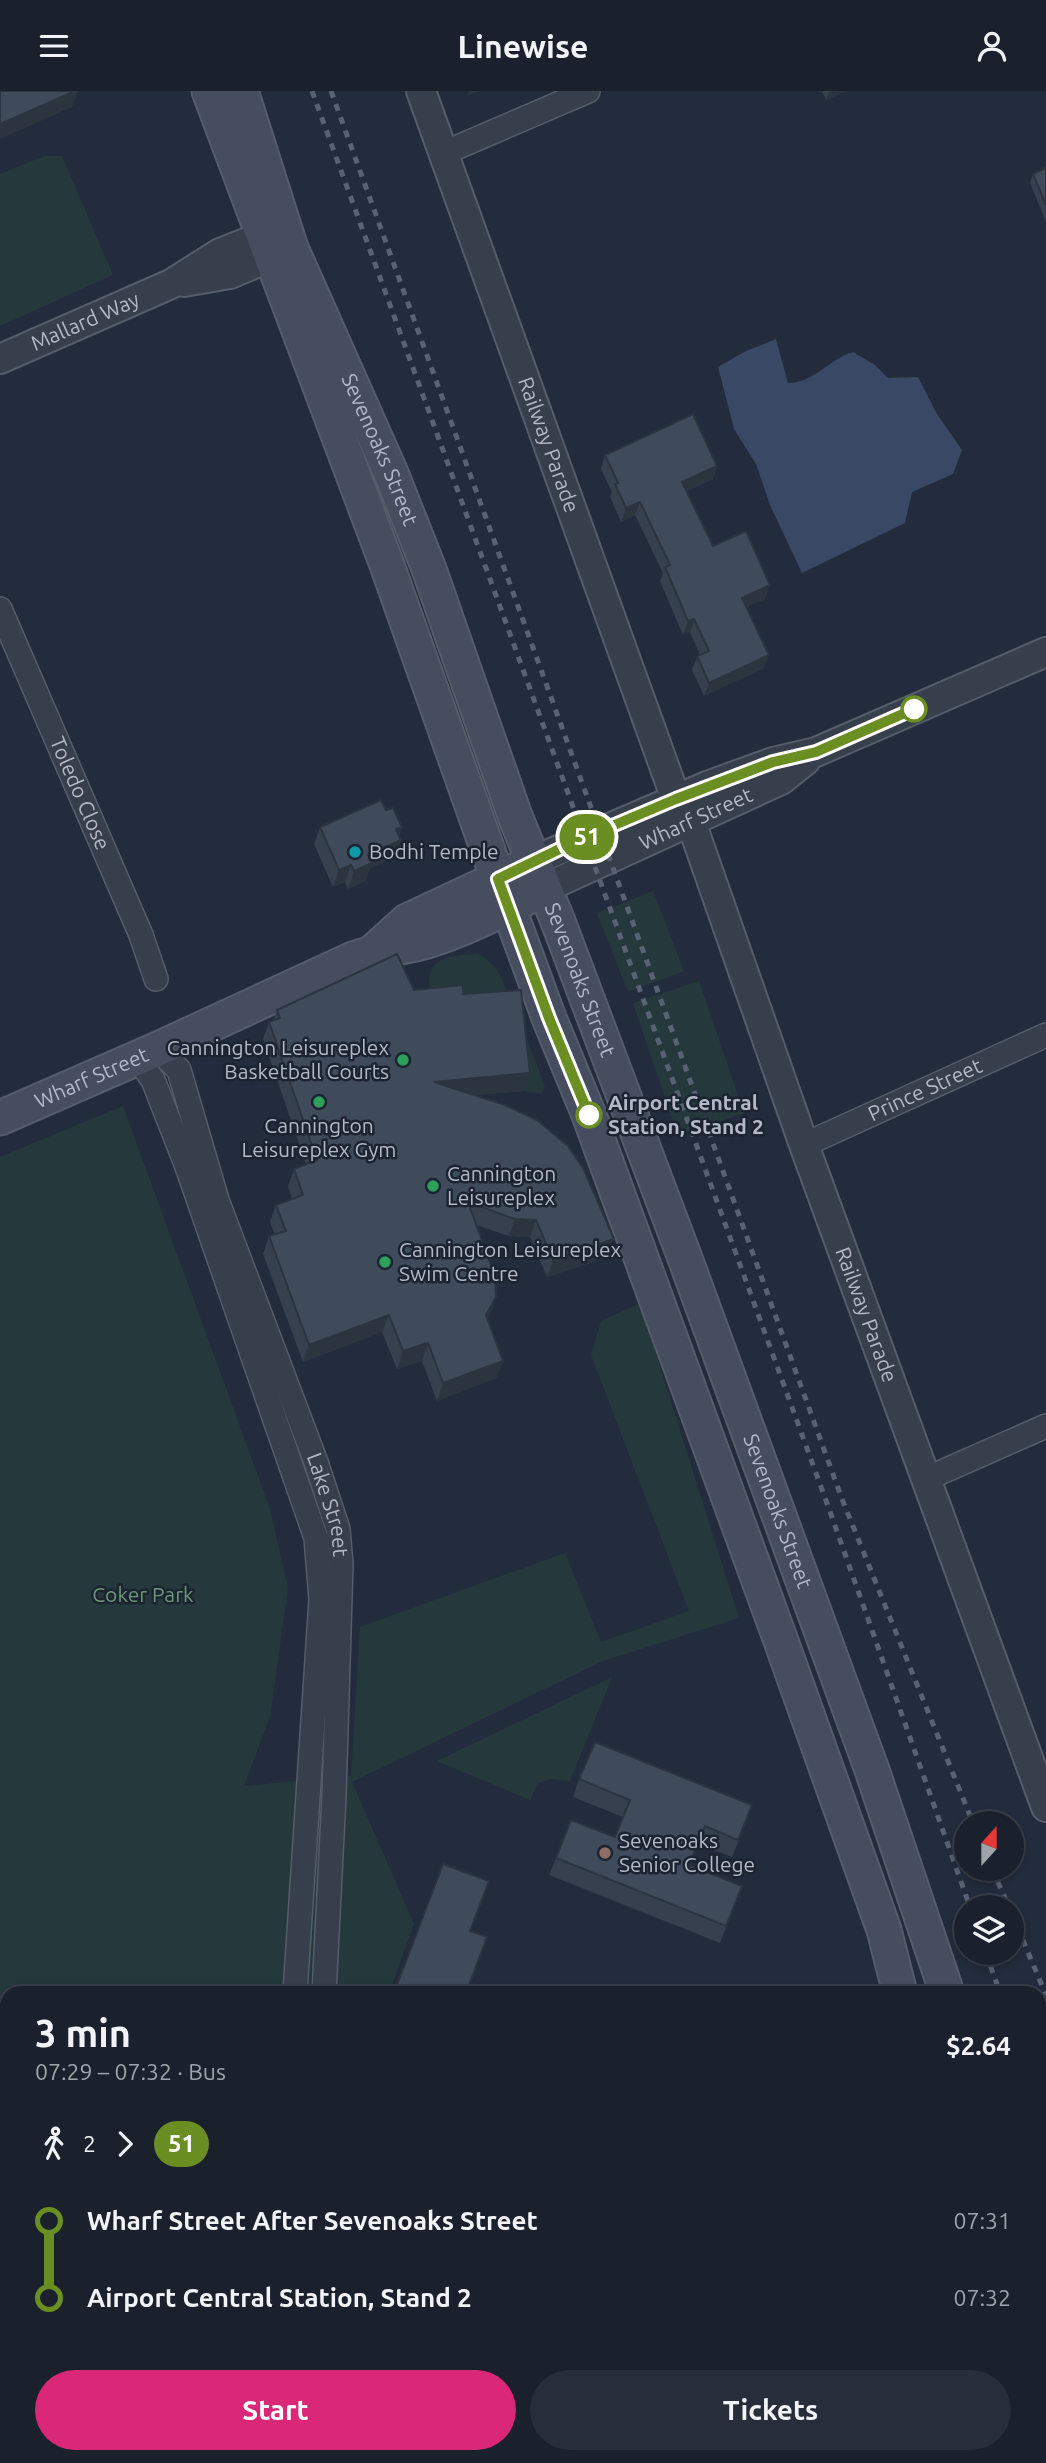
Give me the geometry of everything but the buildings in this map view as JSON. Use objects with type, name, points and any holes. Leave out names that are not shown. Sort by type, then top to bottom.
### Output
[{"type":"main road","name":"Sevenoaks Street","points":[[209,91],[277,242],[391,473],[424,557],[514,815],[686,1261],[855,1724],[945,1986]]},
{"type":"main road","name":"Sevenoaks Street","points":[[241,91],[277,242],[387,565],[503,893],[549,1018],[589,1115],[811,1725],[884,1930],[898,1986]]},
{"type":"main road","name":"Wharf Street","points":[[0,1118],[375,950],[418,943],[539,875]]},
{"type":"main road","points":[[811,1725],[833,1727],[855,1724]]},
{"type":"main road","points":[[884,1930],[909,1936],[933,1951]]},
{"type":"street","name":"Railway Parade","points":[[421,91],[676,799]]},
{"type":"street","points":[[444,153],[588,91]]},
{"type":"street","name":"Mallard Way","points":[[0,359],[171,284],[230,274],[277,242]]},
{"type":"street","name":"Toledo Close","points":[[0,608],[141,935],[156,979]]},
{"type":"street","name":"Wharf Street","points":[[539,875],[676,799],[773,762],[816,752],[1046,652]]},
{"type":"street","name":"Wharf Street","points":[[539,875],[691,823],[781,780],[816,752]]},
{"type":"street","name":"Railway Parade","points":[[691,823],[804,1145],[1046,1807]]},
{"type":"street","name":"Prince Street","points":[[804,1145],[1046,1035]]},
{"type":"street","name":"Lake Street","points":[[148,1053],[153,1080],[186,1164],[316,1538],[321,1599],[295,1986]]},
{"type":"street","name":"Lake Street","points":[[148,1053],[179,1070],[217,1200],[316,1462],[338,1529],[341,1564],[334,1796],[324,1986]]},
{"type":"street","points":[[926,1479],[1046,1426]]},
{"type":"green space","points":[[44,156],[62,156],[113,275],[0,326],[0,174]]},
{"type":"green space","points":[[653,891],[684,971],[628,992],[597,913]]},
{"type":"green space","points":[[477,954],[496,969],[513,1007],[430,989],[429,978],[436,964],[458,955]]},
{"type":"green space","points":[[699,981],[744,1113],[678,1136],[633,1003]]},
{"type":"green space","points":[[514,1007],[545,1086],[541,1094],[524,1091]]},
{"type":"green space","name":"Coker Park","points":[[123,1106],[270,1509],[288,1588],[270,1717],[244,1786],[351,1776],[360,1627],[565,1553],[601,1642],[689,1611],[591,1355],[601,1321],[640,1303],[739,1618],[603,1661],[352,1782],[414,1924],[392,1986],[0,1986],[0,1157]]},
{"type":"green space","points":[[612,1677],[570,1781],[550,1779],[538,1783],[530,1800],[437,1761]]},
{"type":"water","points":[[776,339],[788,383],[806,379],[853,352],[875,365],[888,378],[918,377],[937,414],[962,450],[953,474],[912,492],[905,523],[802,573],[770,505],[756,464],[734,429],[718,367],[744,352]]},
{"type":"railway","points":[[312,91],[828,1506],[966,1895]]},
{"type":"railway","points":[[331,91],[842,1499],[968,1811]]},
{"type":"railway","points":[[997,1881],[1004,1895]]},
{"type":"railway","points":[[1024,1943],[1042,1986]]},
{"type":"railway","points":[[990,1965],[998,1986]]},
{"type":"bus line","name":"51","points":[[589,1115],[549,1018],[498,879],[572,843],[707,786],[773,762],[816,752],[914,709]]},
{"type":"place","name":"Bodhi Temple","points":[[355,852]]},
{"type":"place","name":"Cannington Leisureplex Basketball Courts","points":[[403,1060]]},
{"type":"place","name":"Cannington Leisureplex Gym","points":[[319,1102]]},
{"type":"place","name":"Airport Central Station, Stand 2","points":[[589,1115]]},
{"type":"place","name":"Cannington Leisureplex","points":[[433,1186]]},
{"type":"place","name":"Cannington Leisureplex Swim Centre","points":[[385,1262]]},
{"type":"place","name":"Sevenoaks Senior College","points":[[605,1853]]}]
